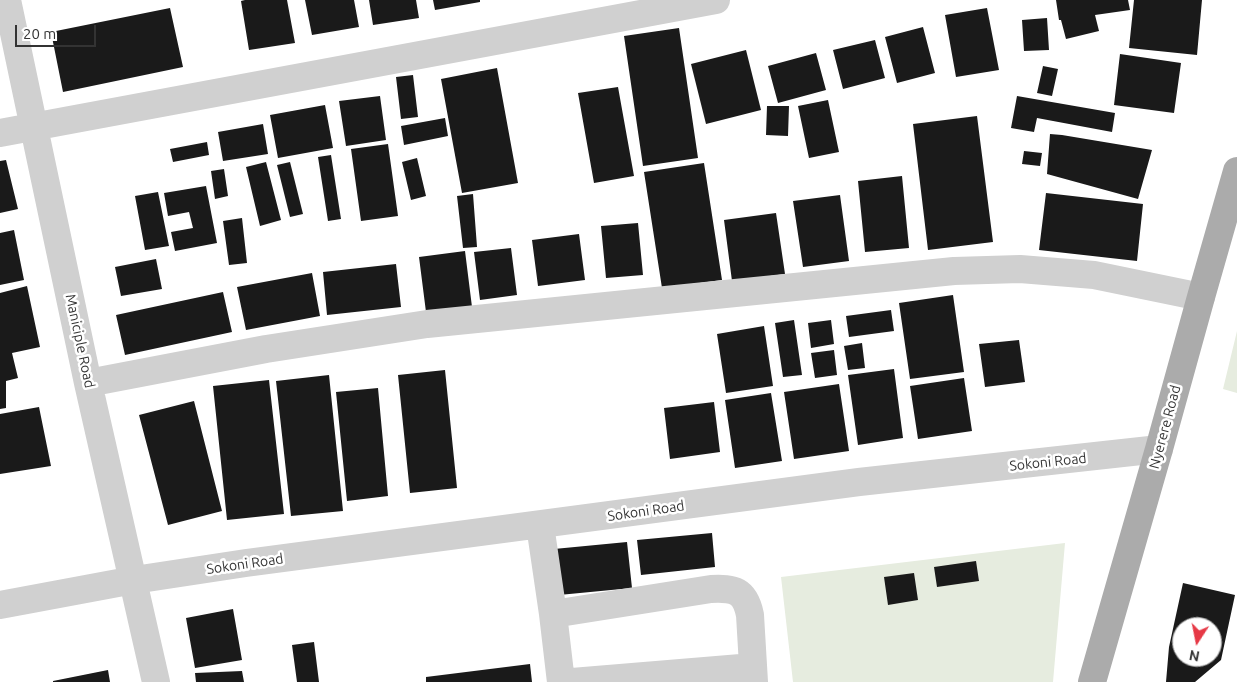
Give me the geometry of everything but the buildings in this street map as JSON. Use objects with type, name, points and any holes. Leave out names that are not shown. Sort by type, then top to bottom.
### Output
[{"type":"main road","name":"Nyerere Road","points":[[1092,682],[1160,450],[1237,172]]},
{"type":"street","name":"Maniciple Road","points":[[8,0],[88,383],[156,682]]},
{"type":"street","points":[[0,133],[716,0]]},
{"type":"street","points":[[88,383],[266,349],[428,324],[954,271],[1020,269],[1094,275],[1201,297]]},
{"type":"street","name":"Sokoni Road","points":[[0,605],[134,580],[246,563],[859,482],[1160,450]]},
{"type":"street","points":[[540,525],[561,682]]},
{"type":"street","points":[[553,614],[711,589],[726,589],[741,593],[748,604],[754,674],[572,682]]},
{"type":"shaded area","points":[[1237,331],[1237,393],[1223,389]]},
{"type":"shaded area","points":[[1065,543],[1053,682],[793,682],[781,577]]}]
